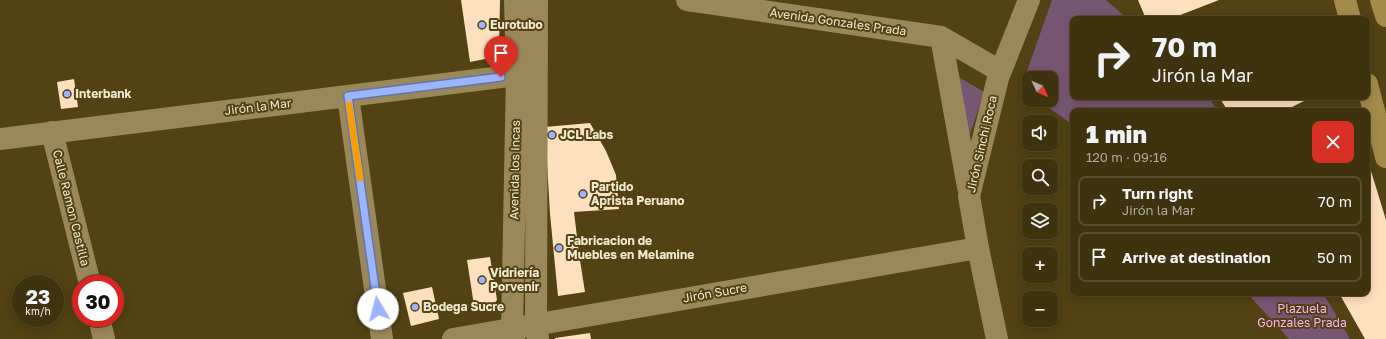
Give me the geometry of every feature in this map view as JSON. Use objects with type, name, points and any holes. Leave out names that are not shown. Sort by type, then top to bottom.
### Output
[{"type":"main road","points":[[1345,0],[1349,16]]},
{"type":"main road","points":[[1381,0],[1386,16]]},
{"type":"main road","points":[[1370,96],[1386,157]]},
{"type":"street","name":"Avenida los Incas","points":[[513,334],[517,75],[515,0]]},
{"type":"street","name":"Avenida los Incas","points":[[537,332],[538,0]]},
{"type":"street","name":"Avenida Gonzales Prada","points":[[687,0],[941,37],[1000,71]]},
{"type":"street","name":"Jirón Sinchi Roca","points":[[997,339],[969,196],[1000,71],[1029,0]]},
{"type":"street","points":[[941,37],[969,196]]},
{"type":"street","name":"Jirón la Mar","points":[[0,139],[517,75]]},
{"type":"street","points":[[348,96],[382,339]]},
{"type":"street","name":"Calle Ramon Castilla","points":[[52,132],[88,275]]},
{"type":"street","name":"Jirón Sucre","points":[[453,339],[537,332],[978,248]]},
{"type":"street","points":[[101,327],[104,339]]},
{"type":"green space","points":[[1052,0],[1106,0],[1125,16],[1070,16],[1070,100],[1211,100],[1215,108],[1070,108],[1070,123],[1048,107],[1058,107],[1058,71],[1027,71]]},
{"type":"green space","points":[[957,76],[984,92],[968,140]]},
{"type":"green space","name":"Plazuela Gonzales Prada","points":[[1250,296],[1325,296],[1350,339],[1289,339]]},
{"type":"building","name":"Eurotubo","points":[[461,0],[500,0],[499,50],[490,58],[470,62]]},
{"type":"building","points":[[1138,0],[1219,0],[1178,16],[1145,16]]},
{"type":"building","name":"Interbank","points":[[74,79],[78,107],[61,109],[57,82]]},
{"type":"building","points":[[1221,100],[1306,100],[1290,108],[1226,108]]},
{"type":"building","points":[[590,123],[606,151],[616,175],[619,209],[574,212],[585,292],[558,296],[550,214],[545,127]]},
{"type":"building","points":[[1370,168],[1386,220],[1386,339],[1365,339],[1341,296],[1370,296]]},
{"type":"building","name":"Vidriería Porvenir","points":[[490,257],[497,300],[489,310],[475,312],[467,260]]},
{"type":"building","points":[[432,287],[439,319],[411,326],[403,293]]},
{"type":"building","points":[[590,333],[591,339],[555,339],[555,338]]},
{"type":"slow traffic","points":[[349,105],[360,178]]},
{"type":"place","name":"Eurotubo","points":[[482,25]]},
{"type":"place","name":"Interbank","points":[[67,94]]},
{"type":"place","name":"JCL Labs","points":[[552,135]]},
{"type":"place","name":"Partido Aprista Peruano","points":[[583,194]]},
{"type":"place","name":"Fabricacion de Muebles en Melamine","points":[[559,248]]},
{"type":"place","name":"Vidriería Porvenir","points":[[482,280]]},
{"type":"place","name":"Bodega Sucre","points":[[415,307]]},
{"type":"route","points":[[378,309],[348,96],[501,77]]}]
